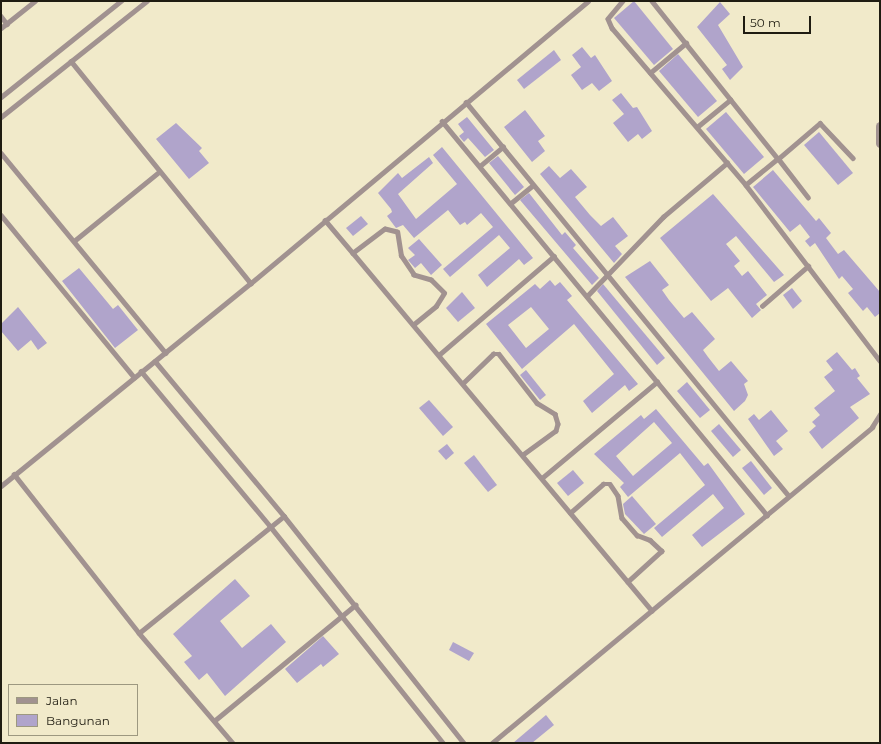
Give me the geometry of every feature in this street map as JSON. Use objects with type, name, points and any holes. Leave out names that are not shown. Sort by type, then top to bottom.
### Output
[{"type":"street","points":[[880,126],[880,144]]},
{"type":"lane","points":[[1,28],[35,1]]},
{"type":"lane","points":[[1,97],[121,1]]},
{"type":"lane","points":[[1,117],[147,1]]},
{"type":"lane","points":[[1,486],[251,283],[442,121],[588,1]]},
{"type":"lane","points":[[623,1],[608,19],[612,28],[746,185],[880,361]]},
{"type":"lane","points":[[652,1],[808,198]]},
{"type":"lane","points":[[1,16],[7,24]]},
{"type":"lane","points":[[650,73],[686,43]]},
{"type":"lane","points":[[71,62],[159,172],[251,283]]},
{"type":"lane","points":[[697,127],[730,100]]},
{"type":"lane","points":[[466,102],[789,496]]},
{"type":"lane","points":[[442,121],[767,515]]},
{"type":"lane","points":[[746,185],[820,123],[853,158]]},
{"type":"lane","points":[[480,166],[503,147]]},
{"type":"lane","points":[[1,153],[166,353]]},
{"type":"lane","points":[[587,296],[662,217],[727,163]]},
{"type":"lane","points":[[74,241],[159,172]]},
{"type":"lane","points":[[511,203],[533,185]]},
{"type":"lane","points":[[1,215],[134,377]]},
{"type":"lane","points":[[325,220],[440,354],[570,514],[652,610]]},
{"type":"lane","points":[[352,253],[385,229],[397,232],[406,266],[414,275],[431,280],[444,292],[436,306],[414,324]]},
{"type":"lane","points":[[440,354],[554,256]]},
{"type":"lane","points":[[762,306],[808,266]]},
{"type":"lane","points":[[463,383],[493,354],[499,354],[538,403],[555,414],[558,424],[556,431],[523,455]]},
{"type":"lane","points":[[155,361],[284,516],[464,743]]},
{"type":"lane","points":[[141,371],[270,526],[443,743]]},
{"type":"lane","points":[[542,478],[657,382]]},
{"type":"lane","points":[[492,743],[872,427],[880,414]]},
{"type":"lane","points":[[14,474],[139,633],[233,743]]},
{"type":"lane","points":[[570,514],[603,484],[610,484],[618,496],[622,518],[637,535],[650,540],[662,551],[628,582]]},
{"type":"lane","points":[[139,633],[284,516]]},
{"type":"lane","points":[[214,721],[355,605]]},
{"type":"building","points":[[634,1],[673,49],[654,65],[614,18]]},
{"type":"building","points":[[720,2],[730,14],[718,25],[743,67],[730,80],[722,69],[727,65],[697,27]]},
{"type":"building","points":[[582,47],[591,58],[595,55],[612,81],[599,91],[592,83],[582,90],[571,75],[581,67],[572,55]]},
{"type":"building","points":[[554,50],[561,60],[524,89],[517,80]]},
{"type":"building","points":[[678,54],[717,101],[698,117],[659,71]]},
{"type":"building","points":[[621,93],[633,108],[637,107],[652,131],[642,139],[638,134],[628,142],[613,123],[624,114],[612,100]]},
{"type":"building","points":[[525,110],[545,136],[538,141],[545,151],[532,162],[504,127]]},
{"type":"building","points":[[726,112],[764,157],[744,174],[706,129]]},
{"type":"building","points":[[467,117],[494,150],[485,157],[468,138],[464,142],[459,136],[464,132],[458,124]]},
{"type":"building","points":[[176,123],[202,148],[199,151],[209,163],[189,179],[156,139]]},
{"type":"building","points":[[819,132],[853,173],[838,185],[804,145]]},
{"type":"building","points":[[442,147],[533,258],[524,265],[519,259],[487,287],[478,275],[510,248],[499,235],[450,277],[443,269],[493,227],[481,213],[467,225],[465,222],[460,225],[448,210],[414,238],[403,225],[396,228],[387,216],[392,212],[391,209],[378,193],[398,173],[402,178],[429,157],[433,163],[398,194],[416,219],[457,184],[433,155]]},
{"type":"building","points":[[498,156],[524,187],[515,195],[489,163]]},
{"type":"building","points":[[549,166],[560,178],[571,169],[587,187],[575,197],[590,215],[601,226],[613,217],[628,236],[615,246],[622,254],[614,263],[540,174]]},
{"type":"building","points":[[773,170],[816,221],[819,218],[831,233],[826,238],[838,254],[844,250],[880,292],[880,313],[875,317],[867,307],[863,311],[848,293],[853,289],[842,276],[839,279],[815,243],[810,247],[805,241],[810,237],[800,224],[790,232],[753,187]]},
{"type":"building","points":[[529,193],[562,235],[565,232],[576,245],[573,248],[599,278],[592,285],[520,200]]},
{"type":"building","points":[[713,194],[784,275],[774,282],[736,236],[726,244],[740,261],[734,266],[742,276],[748,271],[767,295],[756,304],[761,310],[752,318],[728,288],[711,301],[660,238]]},
{"type":"building","points":[[361,216],[368,224],[353,236],[346,228]]},
{"type":"building","points":[[419,239],[442,265],[431,275],[421,263],[415,268],[408,260],[415,255],[408,248]]},
{"type":"building","points":[[650,261],[669,285],[662,290],[684,318],[692,312],[715,339],[703,350],[719,371],[731,361],[748,381],[744,384],[748,395],[745,401],[734,411],[625,277]]},
{"type":"building","points":[[79,268],[113,309],[118,305],[138,330],[115,348],[62,281]]},
{"type":"building","points":[[550,280],[555,286],[560,282],[572,296],[567,300],[638,384],[629,391],[625,385],[592,413],[583,401],[614,374],[574,324],[522,369],[486,324],[535,284],[540,289]],"holes":[[[531,307],[549,329],[526,348],[508,325]]]},
{"type":"building","points":[[603,284],[665,358],[657,365],[597,291]]},
{"type":"building","points":[[792,288],[802,301],[793,309],[783,295]]},
{"type":"building","points":[[462,292],[475,308],[458,322],[446,308]]},
{"type":"building","points":[[18,307],[47,343],[38,350],[31,340],[18,351],[1,331],[1,324]]},
{"type":"building","points":[[837,352],[852,370],[855,368],[860,376],[857,378],[870,394],[850,407],[859,418],[822,449],[809,432],[816,426],[812,422],[820,415],[814,408],[835,391],[824,377],[833,370],[826,361]]},
{"type":"building","points":[[526,370],[546,395],[540,400],[520,375]]},
{"type":"building","points":[[687,382],[710,410],[700,418],[677,391]]},
{"type":"building","points":[[429,400],[453,427],[443,436],[419,408]]},
{"type":"building","points":[[656,409],[704,466],[708,463],[745,514],[702,547],[692,535],[724,508],[713,494],[662,537],[654,528],[705,485],[680,453],[628,497],[620,487],[624,483],[594,454],[641,415],[644,419]],"holes":[[[654,422],[672,443],[633,476],[616,456]]]},
{"type":"building","points":[[771,410],[788,431],[776,441],[783,449],[774,456],[748,419],[754,414],[759,420]]},
{"type":"building","points":[[719,424],[741,450],[733,457],[711,431]]},
{"type":"building","points":[[447,444],[454,453],[446,460],[438,451]]},
{"type":"building","points":[[474,455],[497,485],[488,492],[464,463]]},
{"type":"building","points":[[751,461],[772,488],[764,495],[742,468]]},
{"type":"building","points":[[573,470],[584,483],[568,496],[557,483]]},
{"type":"building","points":[[632,496],[656,524],[644,534],[625,514],[623,504]]},
{"type":"building","points":[[235,579],[250,596],[220,621],[242,648],[271,624],[286,642],[225,696],[207,673],[199,680],[184,662],[192,656],[173,634]]},
{"type":"building","points":[[323,636],[339,654],[323,667],[321,664],[297,683],[285,669]]},
{"type":"building","points":[[453,642],[474,653],[469,661],[449,650]]},
{"type":"building","points":[[546,715],[554,725],[532,743],[513,743]]}]
